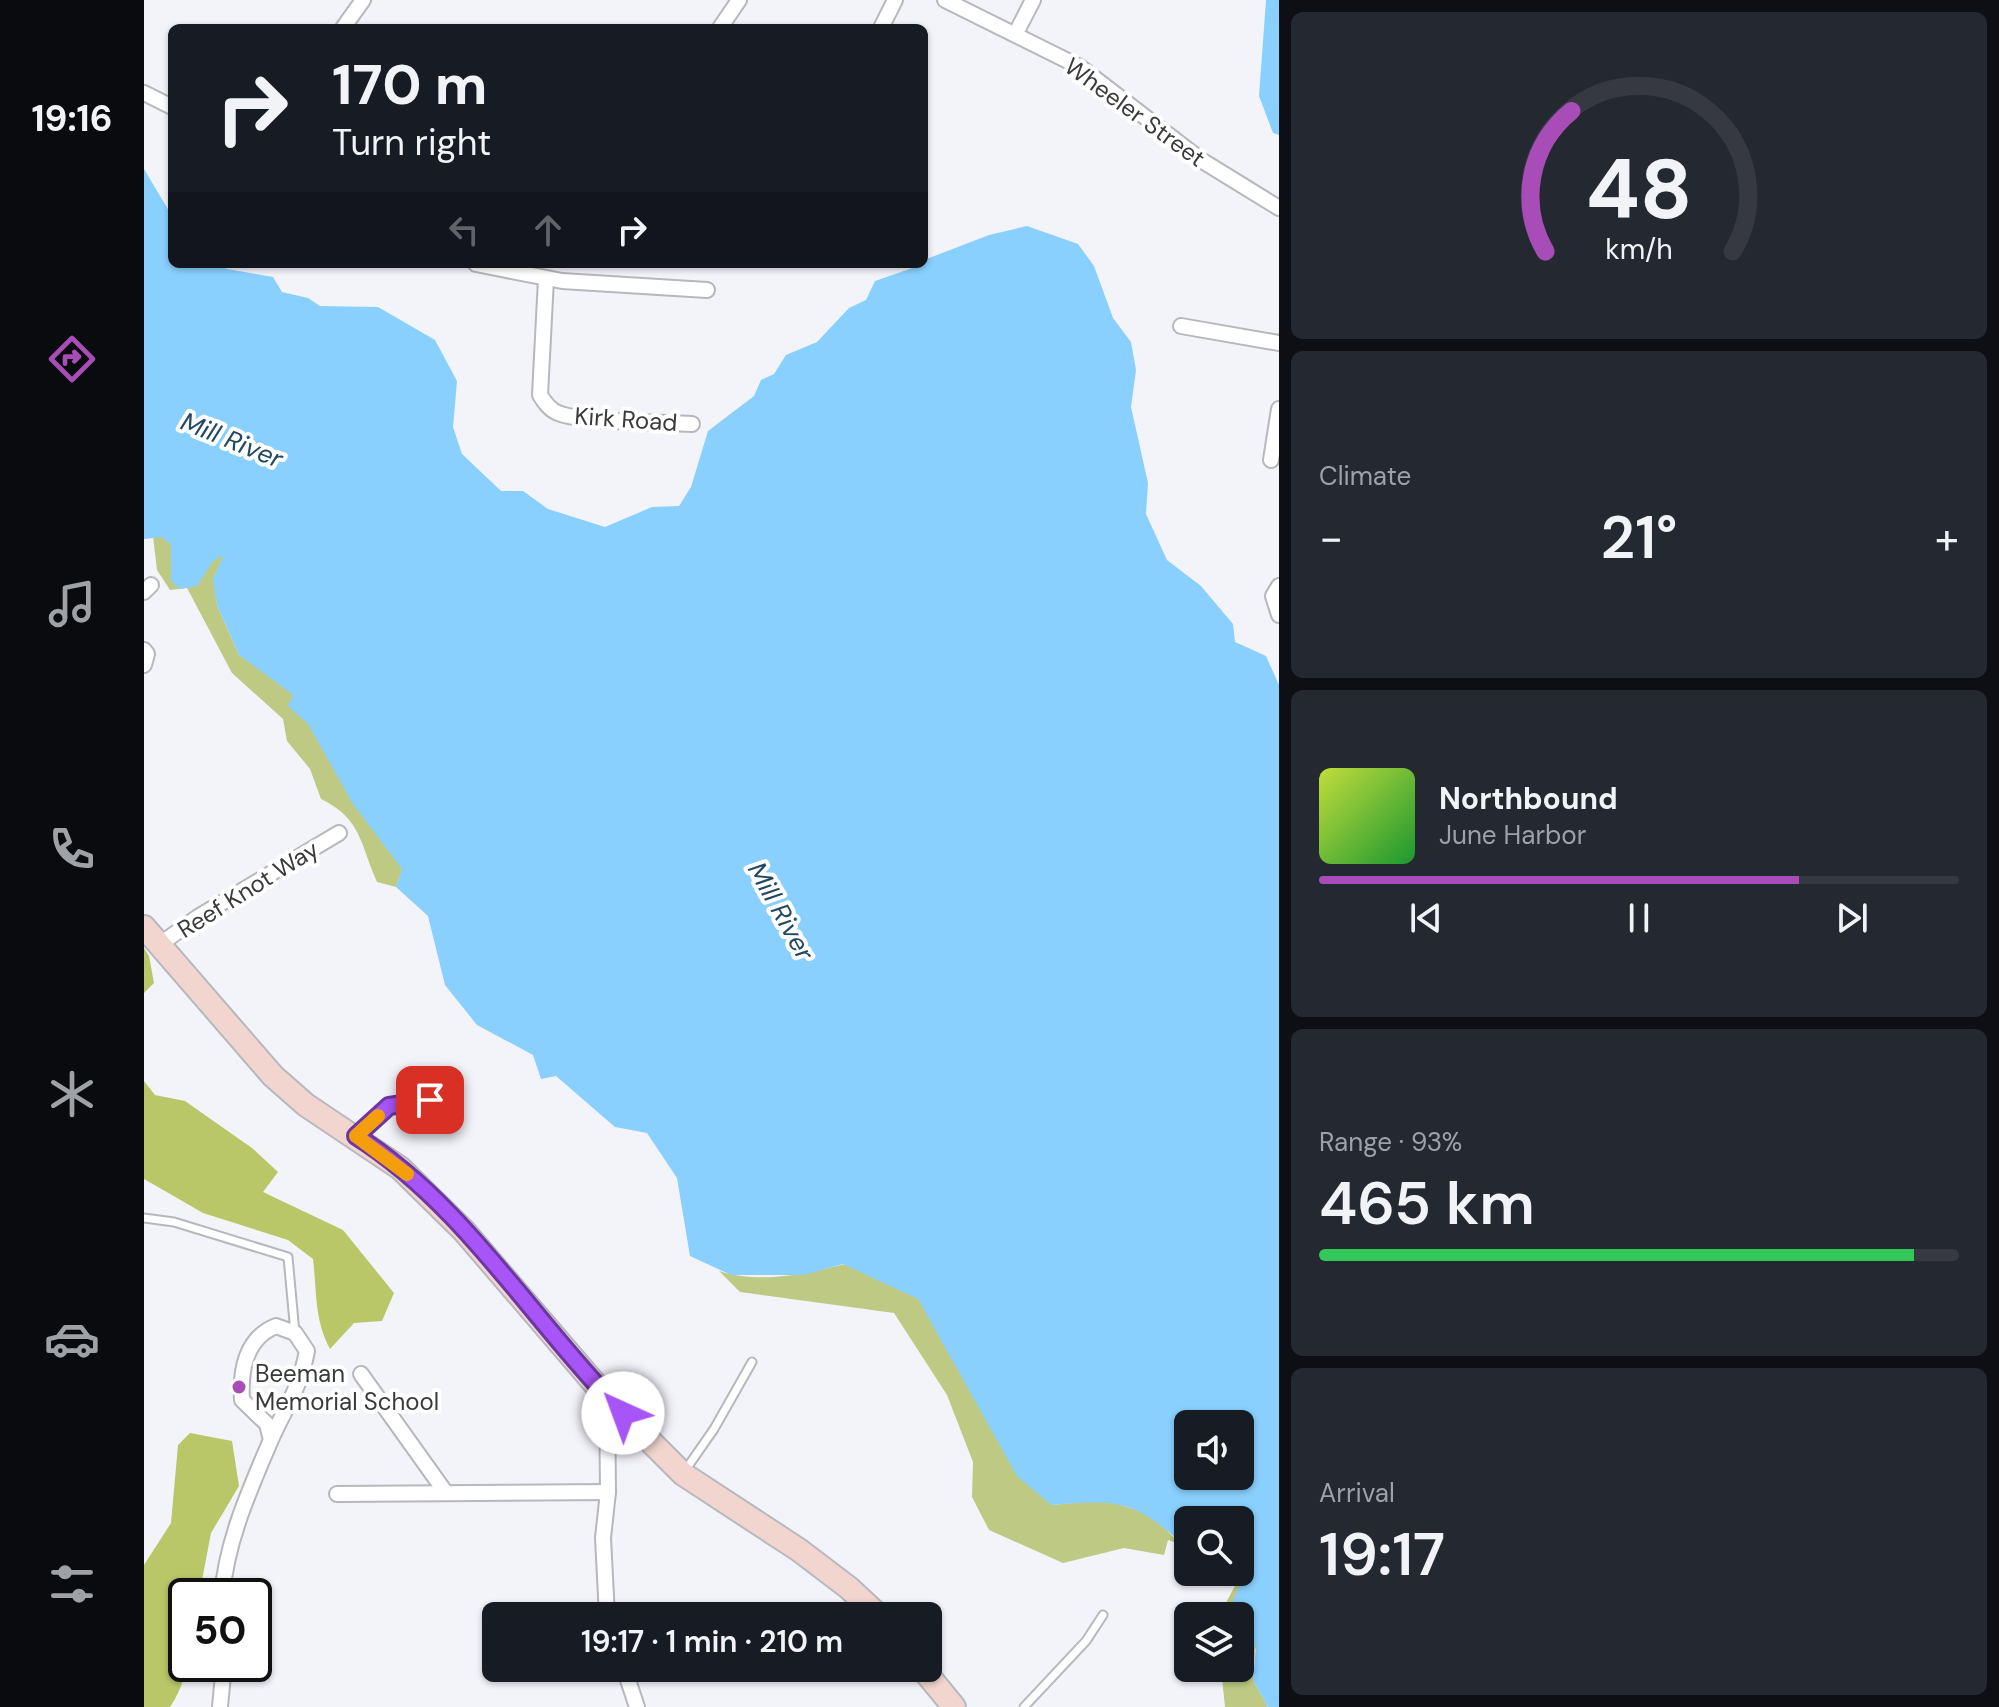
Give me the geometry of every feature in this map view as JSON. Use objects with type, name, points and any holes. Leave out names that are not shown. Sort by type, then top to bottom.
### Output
[{"type":"main road","points":[[144,927],[273,1076],[306,1105],[400,1168],[464,1231],[607,1398],[683,1474],[799,1550],[864,1602]]},
{"type":"main road","points":[[933,1682],[954,1707]]},
{"type":"street","points":[[346,24],[363,0]]},
{"type":"street","points":[[723,24],[739,0]]},
{"type":"street","points":[[883,24],[895,0]]},
{"type":"street","name":"Wheeler Street","points":[[945,0],[1080,67],[1201,160],[1279,208]]},
{"type":"street","points":[[1016,33],[1033,0]]},
{"type":"street","points":[[144,93],[168,105]]},
{"type":"street","points":[[495,268],[546,279],[707,290]]},
{"type":"street","name":"Kirk Road","points":[[546,279],[540,395],[546,404],[557,413],[577,417],[692,424]]},
{"type":"street","points":[[1181,326],[1279,343]]},
{"type":"street","points":[[1271,460],[1279,409]]},
{"type":"street","points":[[1279,586],[1273,596],[1279,615]]},
{"type":"street","points":[[144,650],[147,654],[144,665]]},
{"type":"street","name":"Reef Knot Way","points":[[159,945],[198,917],[339,833]]},
{"type":"street","points":[[226,1578],[235,1532],[271,1440],[294,1400],[304,1369],[307,1351],[295,1333],[276,1326],[259,1333],[245,1364],[242,1400],[267,1424],[271,1440]]},
{"type":"street","points":[[361,1374],[446,1493]]},
{"type":"street","points":[[606,1602],[603,1538],[608,1492],[607,1398]]},
{"type":"street","points":[[337,1494],[608,1492]]},
{"type":"street","points":[[220,1707],[222,1682]]},
{"type":"street","points":[[629,1682],[637,1707]]},
{"type":"lane","points":[[356,1136],[389,1106],[430,1100]]},
{"type":"lane","points":[[144,1218],[174,1222],[288,1257],[295,1333]]},
{"type":"lane","points":[[683,1474],[714,1429],[752,1362]]},
{"type":"lane","points":[[1024,1707],[1086,1641],[1103,1615]]},
{"type":"green space","points":[[153,536],[170,536],[225,554],[214,577],[217,605],[239,655],[298,693],[403,867],[396,887],[377,882],[352,824],[345,815],[321,799],[310,769],[287,741],[283,719],[232,673],[187,588],[170,590],[157,570]]},
{"type":"green space","points":[[144,948],[149,956],[154,983],[144,993]]},
{"type":"green space","points":[[144,1081],[155,1095],[185,1101],[252,1148],[278,1172],[263,1192],[343,1230],[394,1293],[382,1321],[354,1323],[330,1349],[319,1316],[313,1259],[288,1240],[203,1213],[144,1179]]},
{"type":"green space","points":[[852,1262],[902,1271],[1051,1505],[1106,1500],[1152,1515],[1174,1538],[1174,1542],[1168,1540],[1164,1555],[1124,1548],[1063,1563],[989,1530],[972,1497],[973,1462],[947,1395],[894,1313],[740,1292],[719,1271],[752,1277],[803,1273]]},
{"type":"green space","points":[[190,1433],[232,1441],[239,1486],[211,1533],[202,1578],[168,1578],[168,1682],[183,1682],[170,1707],[144,1707],[144,1565],[171,1523],[178,1445]]},
{"type":"green space","points":[[1254,1573],[1279,1627],[1255,1649],[1254,1664],[1254,1602],[1226,1602],[1235,1586],[1254,1586]]},
{"type":"green space","points":[[1222,1682],[1254,1682],[1268,1707],[1225,1707]]},
{"type":"water","points":[[1266,0],[1279,0],[1279,135],[1273,133],[1259,96]]},
{"type":"water","name":"Mill River","points":[[144,169],[168,209],[168,268],[225,268],[273,277],[282,292],[308,298],[320,306],[378,307],[435,340],[457,381],[453,427],[462,454],[501,491],[523,491],[548,509],[605,527],[652,507],[679,506],[691,487],[708,431],[754,396],[761,380],[774,374],[786,355],[817,342],[849,308],[866,300],[875,281],[912,268],[928,268],[928,258],[989,235],[1027,226],[1078,244],[1094,266],[1113,318],[1131,342],[1136,370],[1131,407],[1148,483],[1146,514],[1167,560],[1201,586],[1233,624],[1235,642],[1266,656],[1279,685],[1279,1707],[1268,1707],[1254,1682],[1254,1602],[1232,1602],[1240,1586],[1254,1586],[1254,1506],[1174,1506],[1174,1537],[1140,1512],[1126,1506],[1094,1502],[1051,1505],[1017,1476],[918,1299],[843,1264],[804,1275],[731,1275],[690,1256],[677,1178],[647,1133],[615,1127],[556,1076],[541,1079],[533,1055],[477,1025],[445,985],[428,916],[396,887],[402,869],[353,804],[308,724],[288,706],[293,695],[239,655],[217,605],[213,579],[224,555],[213,561],[197,586],[180,589],[171,581],[171,545],[162,537],[144,539]]},
{"type":"slow traffic","points":[[378,1116],[356,1136],[407,1174]]},
{"type":"place","name":"Beeman Memorial School","points":[[239,1387]]},
{"type":"route","points":[[430,1100],[389,1106],[356,1136],[400,1168],[464,1231],[623,1413]]}]
